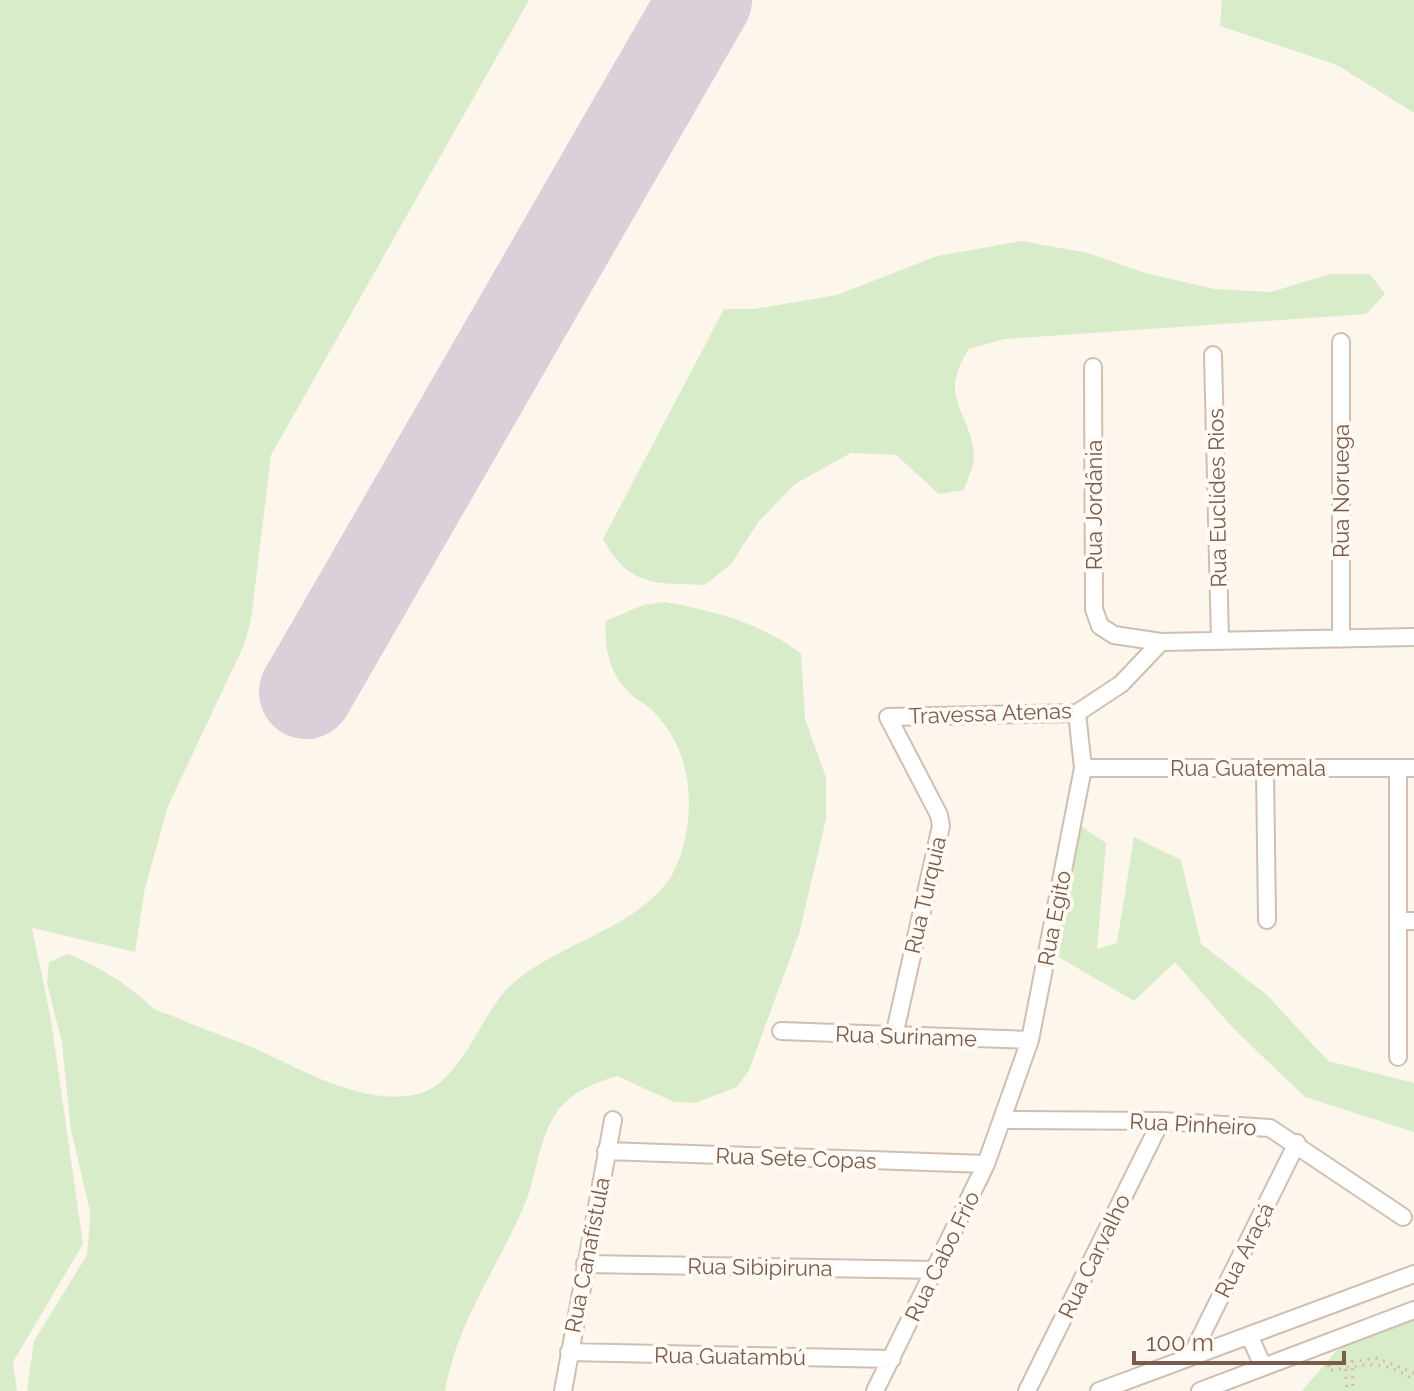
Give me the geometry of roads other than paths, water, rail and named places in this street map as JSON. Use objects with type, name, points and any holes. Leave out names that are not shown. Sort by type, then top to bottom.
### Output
[{"type":"street","name":"Rua Noruega","points":[[1341,342],[1341,639]]},
{"type":"street","name":"Rua Euclídes Rios","points":[[1213,355],[1220,641]]},
{"type":"street","name":"Rua Jordânia","points":[[1093,367],[1094,609],[1100,626],[1114,635],[1161,642]]},
{"type":"street","points":[[1161,642],[1414,637]]},
{"type":"street","name":"Travessa Atenas","points":[[888,717],[1077,713],[1121,684],[1161,642]]},
{"type":"street","name":"Rua Egito","points":[[1004,1120],[1030,1040],[1083,768],[1077,713]]},
{"type":"street","name":"Rua Turquia","points":[[888,717],[939,815],[941,826],[894,1036]]},
{"type":"street","name":"Rua Guatemala","points":[[1083,768],[1406,768]]},
{"type":"street","points":[[1265,768],[1267,920]]},
{"type":"street","points":[[1398,1057],[1406,921],[1406,768]]},
{"type":"street","name":"Rua Suriname","points":[[781,1031],[1030,1040]]},
{"type":"street","name":"Rua Canafístula","points":[[563,1391],[613,1120]]},
{"type":"street","name":"Rua Pinheiro","points":[[1004,1120],[1161,1121],[1270,1128],[1297,1143],[1403,1217]]},
{"type":"street","name":"Rua Cabo Frio","points":[[875,1391],[986,1164],[1004,1120]]},
{"type":"street","name":"Rua Carvalho","points":[[1027,1391],[1161,1121]]},
{"type":"street","name":"Rua Araçá","points":[[1191,1356],[1297,1143]]},
{"type":"street","name":"Rua Sete Copas","points":[[606,1151],[986,1164]]},
{"type":"street","name":"Rua Sibipiruna","points":[[585,1264],[935,1270]]},
{"type":"street","points":[[1099,1391],[1414,1274]]},
{"type":"street","points":[[1200,1391],[1414,1310]]},
{"type":"street","points":[[1249,1335],[1263,1366]]},
{"type":"street","name":"Rua Guatambú","points":[[569,1352],[892,1359]]}]
